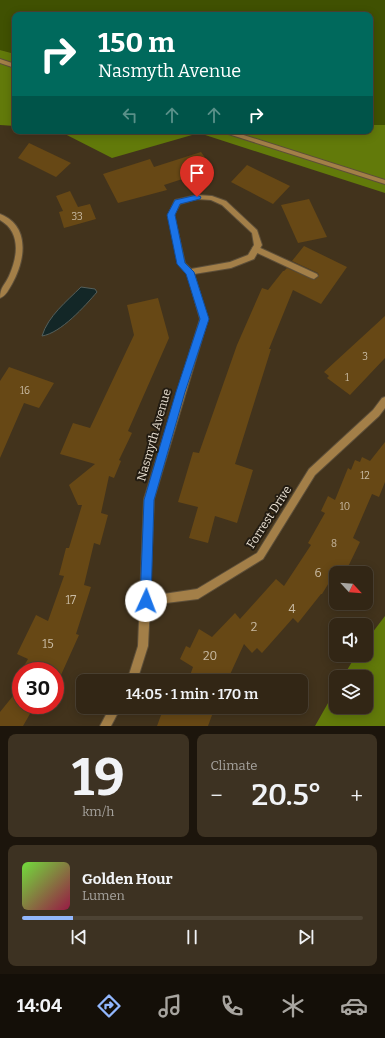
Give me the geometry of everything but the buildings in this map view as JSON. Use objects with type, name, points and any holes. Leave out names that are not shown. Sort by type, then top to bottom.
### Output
[{"type":"street","points":[[0,61],[12,65]]},
{"type":"street","points":[[233,134],[385,182]]},
{"type":"street","name":"Nasmyth Avenue","points":[[134,674],[143,646],[149,500],[204,319],[190,272],[182,264],[171,215],[177,202],[197,197],[212,198],[224,203],[255,232],[258,245],[256,248]]},
{"type":"street","points":[[0,217],[4,218],[16,229],[20,246],[17,266],[5,290],[0,296]]},
{"type":"street","points":[[190,272],[231,265],[251,257],[256,248],[314,276]]},
{"type":"street","name":"Forrest Drive","points":[[146,601],[198,594],[260,556],[312,472],[376,413],[385,401]]},
{"type":"street","points":[[105,726],[112,714]]},
{"type":"green space","points":[[0,0],[385,0],[385,125],[373,125],[373,12],[12,12],[12,53],[0,50]]},
{"type":"green space","points":[[0,50],[12,53],[12,126],[0,125]]},
{"type":"green space","points":[[373,125],[385,125],[385,193],[202,134],[373,134]]},
{"type":"green space","points":[[65,134],[196,134],[112,158]]},
{"type":"green space","points":[[385,616],[385,726],[315,726],[329,701],[329,714],[373,714],[373,670],[347,670],[352,662],[373,662],[373,632]]},
{"type":"water","points":[[81,287],[95,289],[97,292],[65,324],[57,330],[42,336],[53,315]]},
{"type":"route","points":[[146,601],[149,500],[204,319],[190,272],[182,264],[171,215],[177,202],[197,197]]}]
